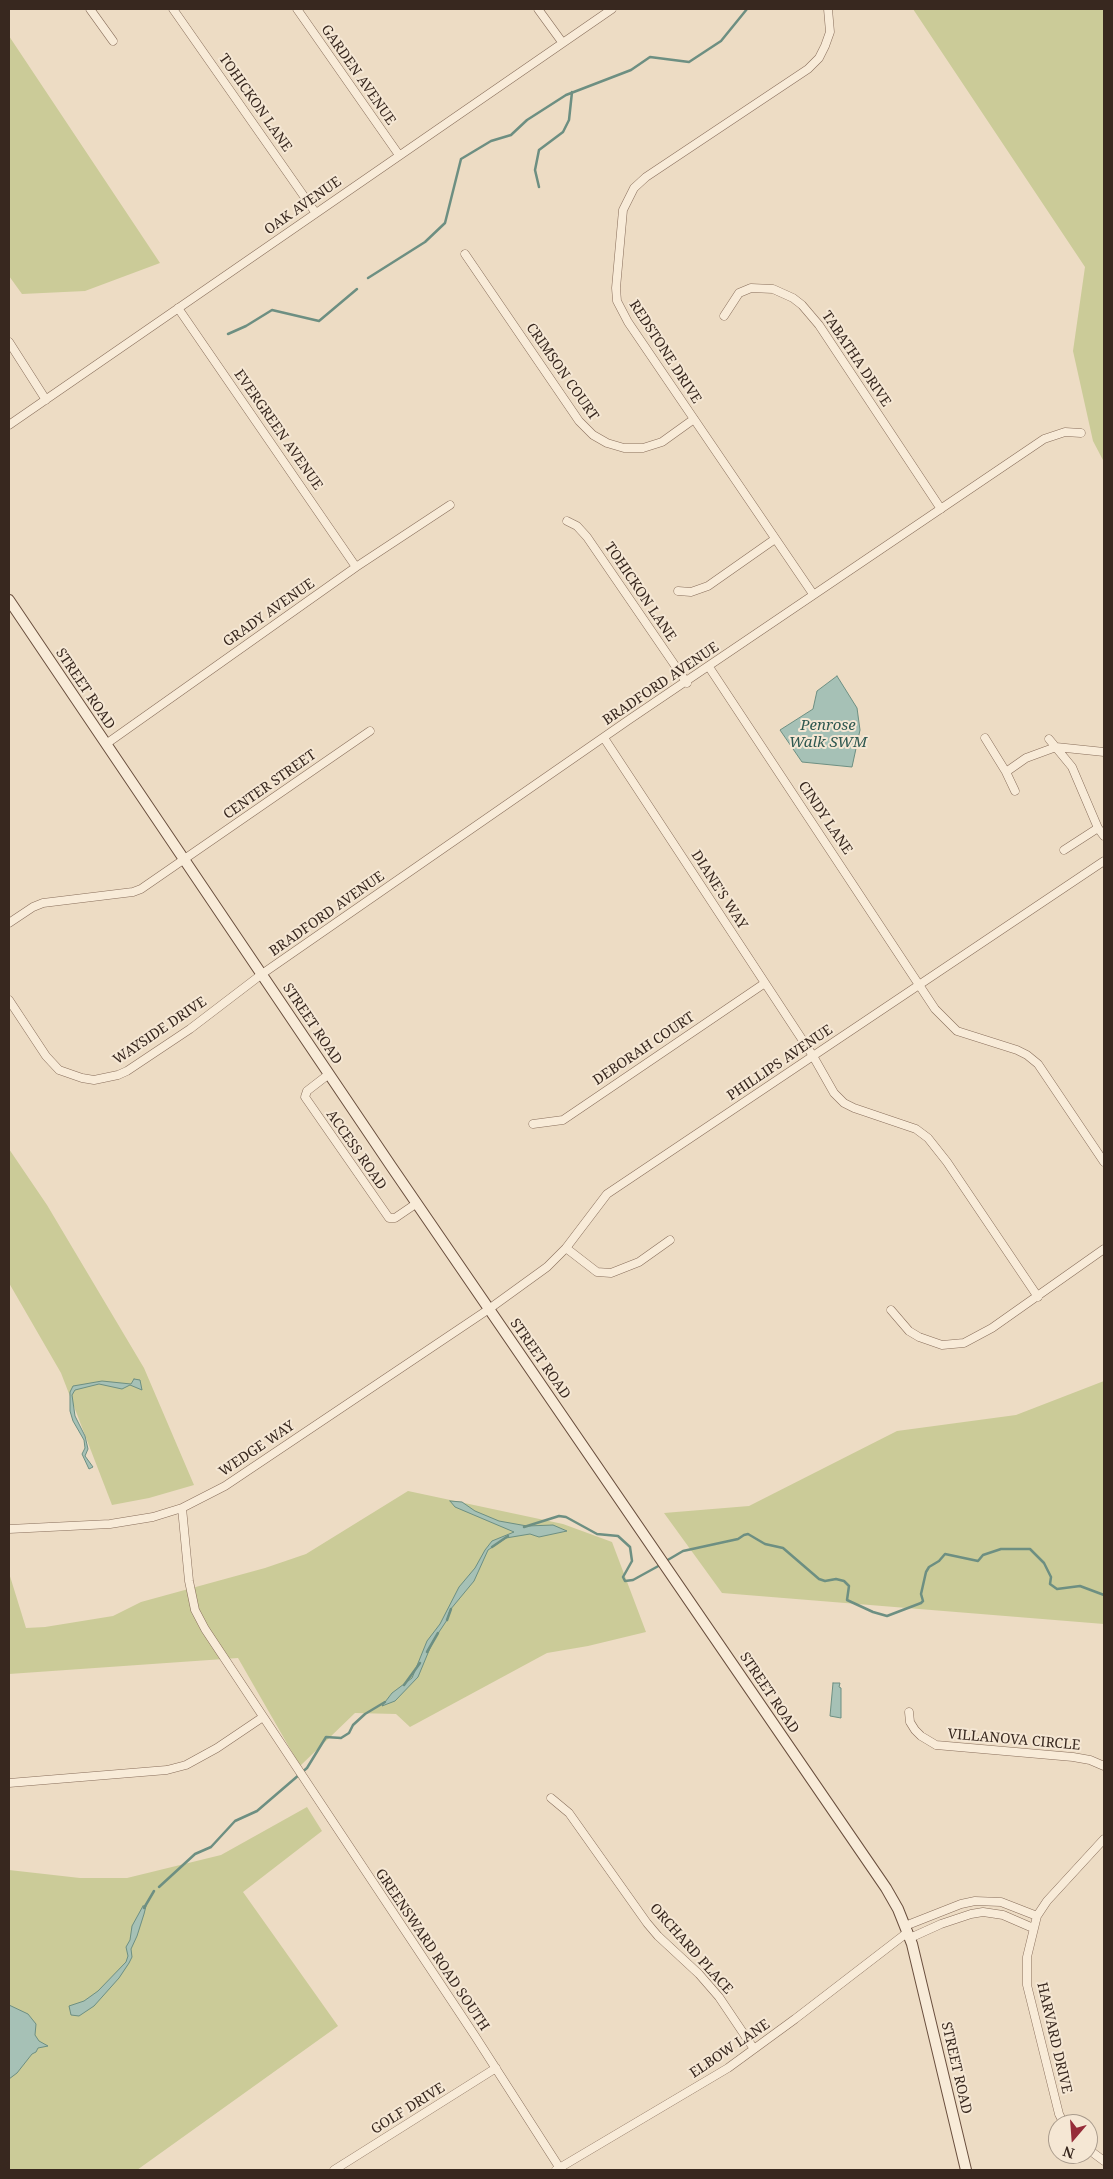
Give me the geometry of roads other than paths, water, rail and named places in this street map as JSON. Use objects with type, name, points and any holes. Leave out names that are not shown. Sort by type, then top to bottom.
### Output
[{"type":"main road","name":"STREET ROAD","points":[[9,600],[416,1202],[886,1888],[907,1932],[966,2170]]},
{"type":"street","points":[[90,9],[113,41]]},
{"type":"street","name":"TOHICKON LANE","points":[[174,9],[315,212]]},
{"type":"street","name":"GARDEN AVENUE","points":[[297,9],[399,155]]},
{"type":"street","points":[[538,9],[562,42]]},
{"type":"street","name":"OAK AVENUE","points":[[9,425],[315,212],[612,9]]},
{"type":"street","name":"REDSTONE DRIVE","points":[[813,594],[628,322],[617,301],[616,288],[623,210],[634,188],[646,177],[808,69],[818,58],[830,32],[828,9]]},
{"type":"street","name":"CRIMSON COURT","points":[[464,254],[579,420],[593,435],[607,443],[624,448],[643,448],[662,442],[694,419]]},
{"type":"street","name":"TABATHA DRIVE","points":[[724,316],[739,293],[751,288],[773,289],[793,298],[802,305],[818,325],[941,509]]},
{"type":"street","name":"EVERGREEN AVENUE","points":[[178,308],[356,567]]},
{"type":"street","points":[[9,342],[46,400]]},
{"type":"street","name":"BRADFORD AVENUE","points":[[262,974],[604,738],[687,683],[813,594],[1044,439],[1065,432],[1081,433]]},
{"type":"street","name":"GRADY AVENUE","points":[[106,744],[356,567],[450,505]]},
{"type":"street","name":"TOHICKON LANE","points":[[567,521],[577,526],[588,537],[687,683]]},
{"type":"street","points":[[678,591],[691,592],[708,586],[775,539]]},
{"type":"street","name":"CINDY LANE","points":[[709,667],[935,1009],[957,1031],[1017,1050],[1038,1064],[1104,1162]]},
{"type":"street","name":"CENTER STREET","points":[[9,923],[32,907],[43,903],[133,892],[141,889],[370,731]]},
{"type":"street","name":"DIANE'S WAY","points":[[604,738],[813,1056],[834,1093],[844,1103],[867,1113],[916,1129],[928,1138],[947,1162],[1038,1297]]},
{"type":"street","points":[[985,738],[1006,772],[1015,791]]},
{"type":"street","points":[[1049,739],[1072,767],[1098,828],[1104,836]]},
{"type":"street","points":[[1006,772],[1026,758],[1056,747],[1104,752]]},
{"type":"street","points":[[1064,850],[1098,828]]},
{"type":"street","name":"PHILLIPS AVENUE","points":[[489,1309],[547,1267],[566,1248],[607,1194],[1104,861]]},
{"type":"street","name":"WAYSIDE DRIVE","points":[[9,1000],[54,1066],[82,1078],[94,1080],[127,1071],[190,1029],[262,974]]},
{"type":"street","name":"DEBORAH COURT","points":[[533,1124],[563,1120],[765,983]]},
{"type":"street","name":"ACCESS ROAD","points":[[330,1074],[306,1091],[305,1097],[389,1218],[395,1218],[416,1202]]},
{"type":"street","points":[[566,1248],[597,1272],[611,1273],[639,1262],[670,1240]]},
{"type":"street","points":[[890,1310],[909,1331],[929,1342],[952,1345],[964,1344],[992,1328],[1038,1297],[1104,1249]]},
{"type":"street","name":"WEDGE WAY","points":[[9,1528],[110,1524],[153,1517],[182,1508],[225,1486],[489,1309]]},
{"type":"street","name":"GREENSWARD ROAD SOUTH","points":[[182,1508],[189,1581],[195,1610],[205,1629],[496,2068],[559,2169]]},
{"type":"street","name":"VILLANOVA CIRCLE","points":[[909,1712],[910,1722],[915,1730],[936,1745],[1073,1757],[1090,1760],[1104,1766]]},
{"type":"street","points":[[9,1783],[167,1770],[186,1764],[217,1748],[263,1717]]},
{"type":"street","name":"ORCHARD PLACE","points":[[551,1798],[569,1813],[647,1923],[658,1936],[699,1974],[719,1997],[754,2049]]},
{"type":"street","name":"HARVARD DRIVE","points":[[1059,2114],[1027,1985],[1027,1957],[1037,1916],[1052,1894],[1104,1838]]},
{"type":"street","points":[[907,1932],[928,1916],[972,1901],[1001,1902],[1037,1916]]},
{"type":"street","points":[[907,1932],[970,1914],[984,1912],[1003,1915],[1033,1928]]},
{"type":"street","name":"ELBOW LANE","points":[[559,2169],[669,2104],[754,2049],[907,1932]]},
{"type":"street","name":"GOLF DRIVE","points":[[334,2170],[496,2068]]},
{"type":"water","name":"Penrose Walk SWM","points":[[837,676],[857,708],[860,730],[852,767],[802,762],[780,730],[813,709],[817,691]]},
{"type":"water","points":[[134,1379],[140,1380],[142,1390],[130,1385],[122,1389],[99,1384],[75,1390],[72,1395],[75,1416],[85,1436],[88,1449],[85,1456],[93,1467],[89,1469],[82,1454],[85,1448],[84,1440],[73,1421],[70,1411],[70,1392],[73,1386],[102,1381],[131,1384]]},
{"type":"water","points":[[450,1501],[462,1502],[475,1511],[499,1521],[527,1526],[553,1525],[567,1531],[539,1537],[530,1534],[506,1538],[488,1550],[474,1581],[450,1610],[447,1620],[433,1641],[418,1677],[395,1701],[382,1706],[392,1693],[412,1678],[427,1641],[440,1624],[459,1587],[475,1568],[485,1550],[492,1541],[514,1532],[455,1507]]},
{"type":"water","points":[[833,1683],[840,1683],[841,1718],[830,1716]]},
{"type":"water","points":[[143,1906],[146,1906],[131,1949],[132,1957],[129,1963],[119,1978],[94,2006],[79,2016],[71,2015],[69,2006],[84,2001],[98,1991],[126,1962],[128,1956],[126,1947],[130,1940],[132,1926]]},
{"type":"water","points":[[9,2005],[28,2014],[36,2024],[35,2035],[39,2041],[48,2046],[38,2048],[17,2073],[9,2079]]},
{"type":"waterway","points":[[368,278],[425,242],[445,223],[461,159],[491,141],[511,135],[527,120],[566,95],[631,70],[650,57],[689,62],[721,41],[747,9]]},
{"type":"waterway","points":[[539,187],[535,170],[539,150],[563,132],[569,120],[572,92]]},
{"type":"waterway","points":[[228,334],[246,326],[272,310],[319,321],[357,289]]},
{"type":"waterway","points":[[524,1527],[559,1516],[566,1517],[597,1534],[618,1536],[630,1547],[632,1561],[623,1577],[625,1581],[633,1580],[662,1564]]},
{"type":"waterway","points":[[666,1561],[683,1551],[738,1539],[748,1534],[765,1544],[783,1548],[819,1579],[825,1581],[836,1579],[844,1581],[849,1586],[847,1600],[887,1616],[923,1601],[921,1594],[926,1572],[929,1567],[939,1561],[945,1554],[978,1561],[983,1555],[1001,1549],[1030,1549],[1044,1563],[1051,1577],[1050,1584],[1057,1589],[1080,1586],[1104,1595]]},
{"type":"waterway","points":[[492,1547],[508,1536]]},
{"type":"waterway","points":[[447,1620],[451,1609]]},
{"type":"waterway","points":[[427,1652],[438,1633]]},
{"type":"waterway","points":[[404,1685],[420,1663]]},
{"type":"waterway","points":[[159,1887],[195,1854],[211,1847],[235,1821],[257,1811],[307,1768],[326,1737],[341,1738],[349,1733],[353,1725],[365,1714],[385,1702]]},
{"type":"waterway","points":[[144,1908],[154,1891]]}]
